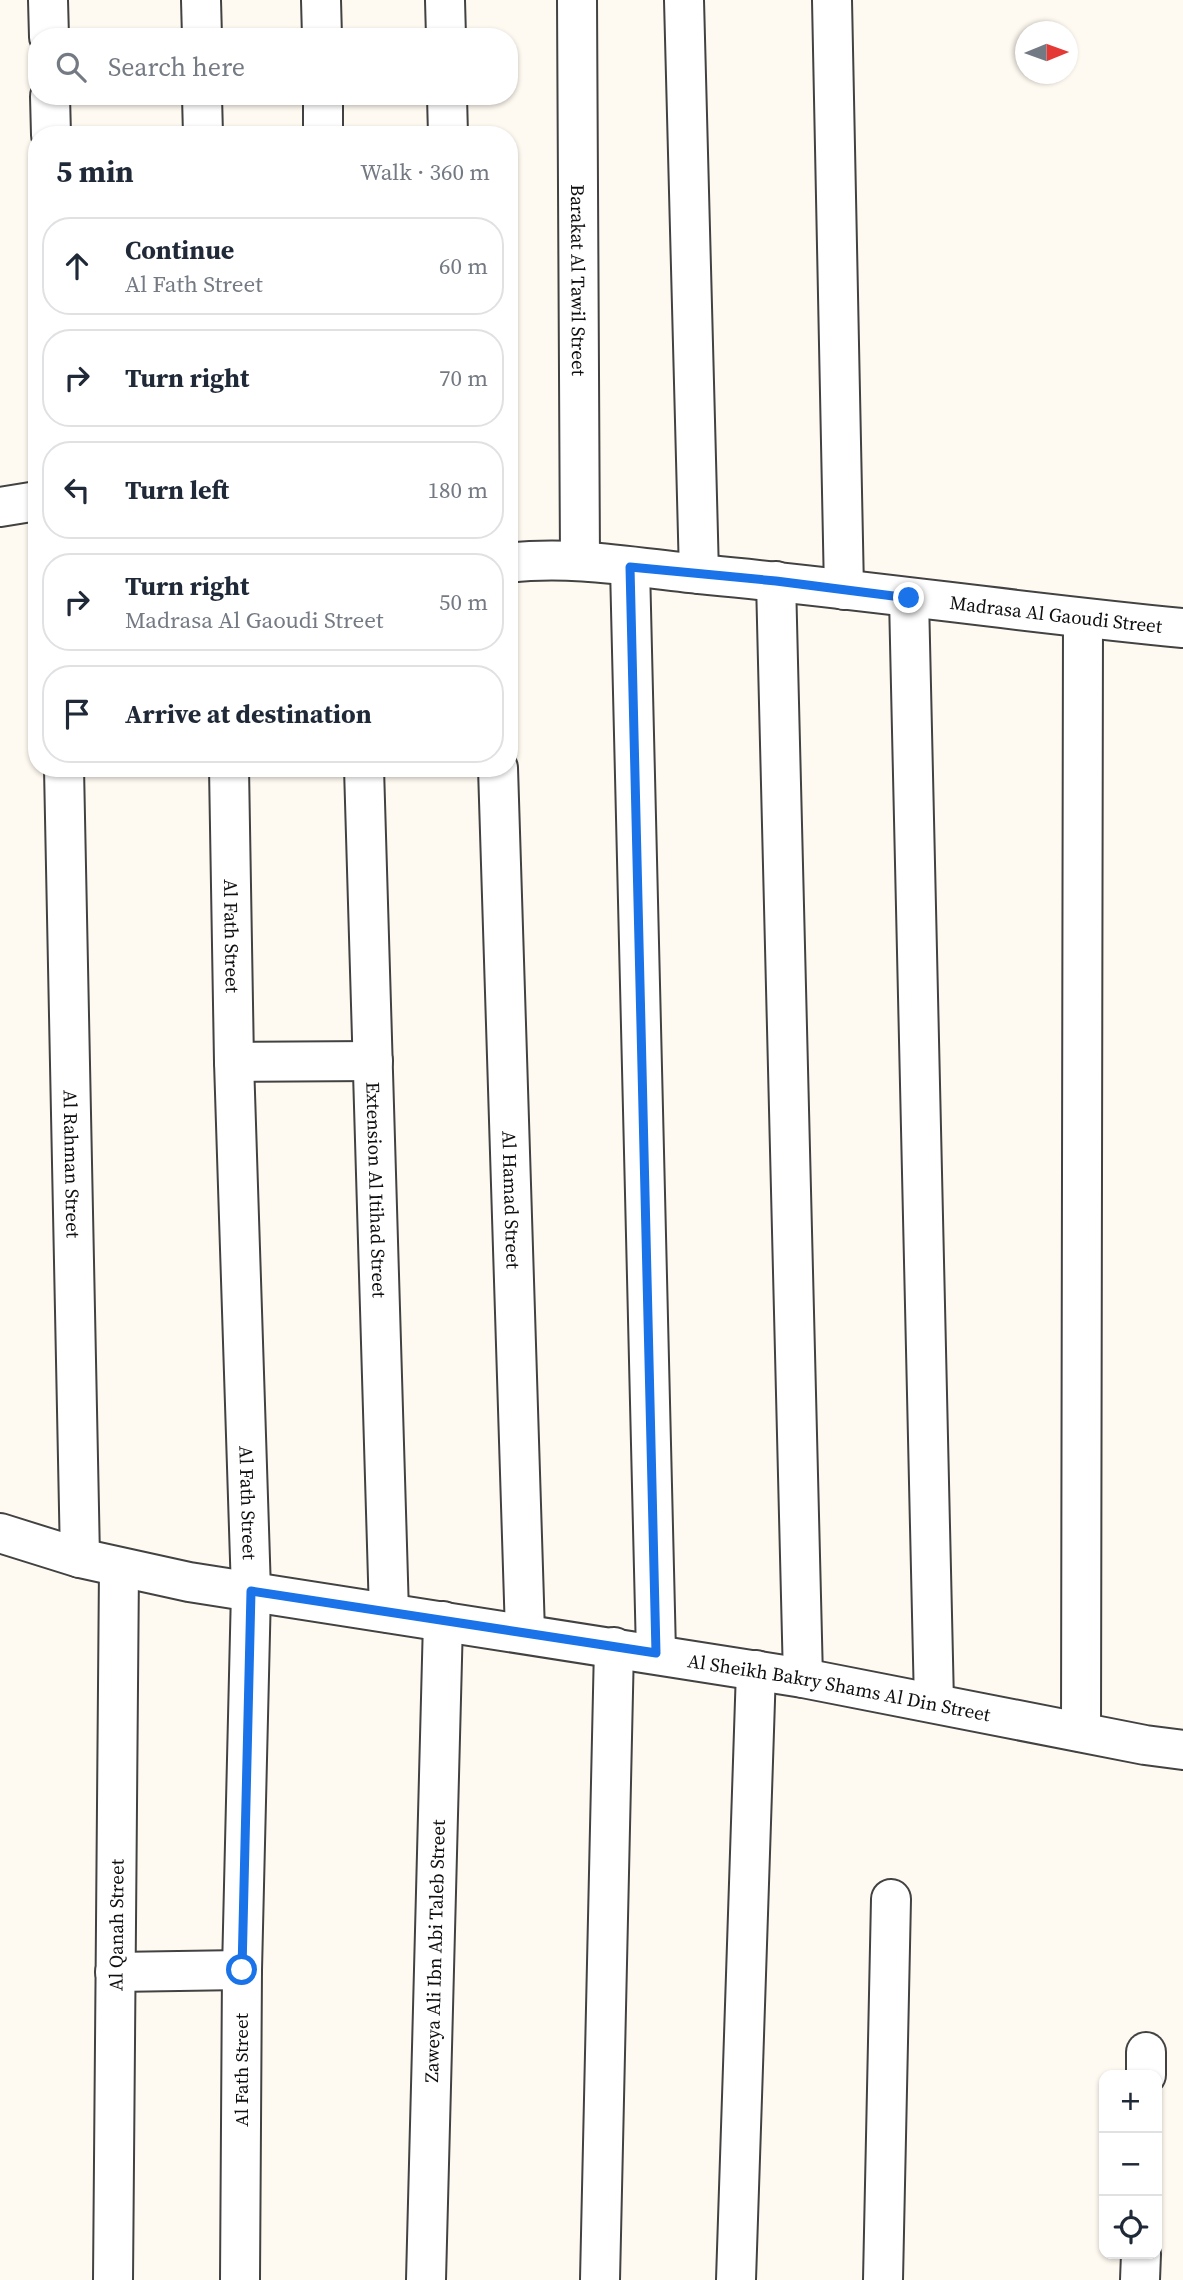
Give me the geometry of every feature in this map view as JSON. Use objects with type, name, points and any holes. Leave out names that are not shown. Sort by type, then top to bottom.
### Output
[{"type":"street","points":[[48,0],[49,28]]},
{"type":"street","points":[[201,0],[202,28]]},
{"type":"street","points":[[321,0],[322,28]]},
{"type":"street","points":[[445,0],[446,28]]},
{"type":"street","name":"Barakat Al Tawil Street","points":[[577,0],[580,560]]},
{"type":"street","points":[[684,0],[699,574]]},
{"type":"street","points":[[832,0],[844,590]]},
{"type":"street","points":[[50,105],[51,126]]},
{"type":"street","points":[[202,105],[203,126]]},
{"type":"street","points":[[323,105],[323,126]]},
{"type":"street","points":[[447,105],[448,126]]},
{"type":"street","points":[[0,507],[28,502]]},
{"type":"street","name":"Madrasa Al Gaoudi Street","points":[[518,562],[580,560],[1083,619],[1183,628]]},
{"type":"street","points":[[630,567],[656,1653]]},
{"type":"street","points":[[776,581],[803,1678]]},
{"type":"street","points":[[909,598],[934,1703]]},
{"type":"street","points":[[1081,1732],[1083,619]]},
{"type":"street","name":"Al Rahman Street","points":[[64,777],[80,1558]]},
{"type":"street","name":"Al Fath Street","points":[[229,777],[234,1062],[251,1591],[242,1970],[240,2280]]},
{"type":"street","name":"Extension Al Itihad Street","points":[[364,777],[389,1613]]},
{"type":"street","name":"Al Hamad Street","points":[[498,777],[525,1633]]},
{"type":"street","points":[[234,1062],[373,1061]]},
{"type":"street","name":"Al Sheikh Bakry Shams Al Din Street","points":[[0,1533],[119,1568],[803,1678],[1183,1750]]},
{"type":"street","name":"Al Qanah Street","points":[[113,2280],[119,1568]]},
{"type":"street","name":"Zaweya Ali Ibn Abi Taleb Street","points":[[426,2280],[443,1621]]},
{"type":"street","points":[[600,2280],[614,1647]]},
{"type":"street","points":[[736,2280],[756,1670]]},
{"type":"street","points":[[883,2280],[891,1899]]},
{"type":"street","points":[[116,1972],[242,1970]]},
{"type":"street","points":[[1140,2280],[1141,2259]]},
{"type":"route","points":[[242,1970],[251,1591],[656,1653],[630,567],[776,581],[909,598]]}]
